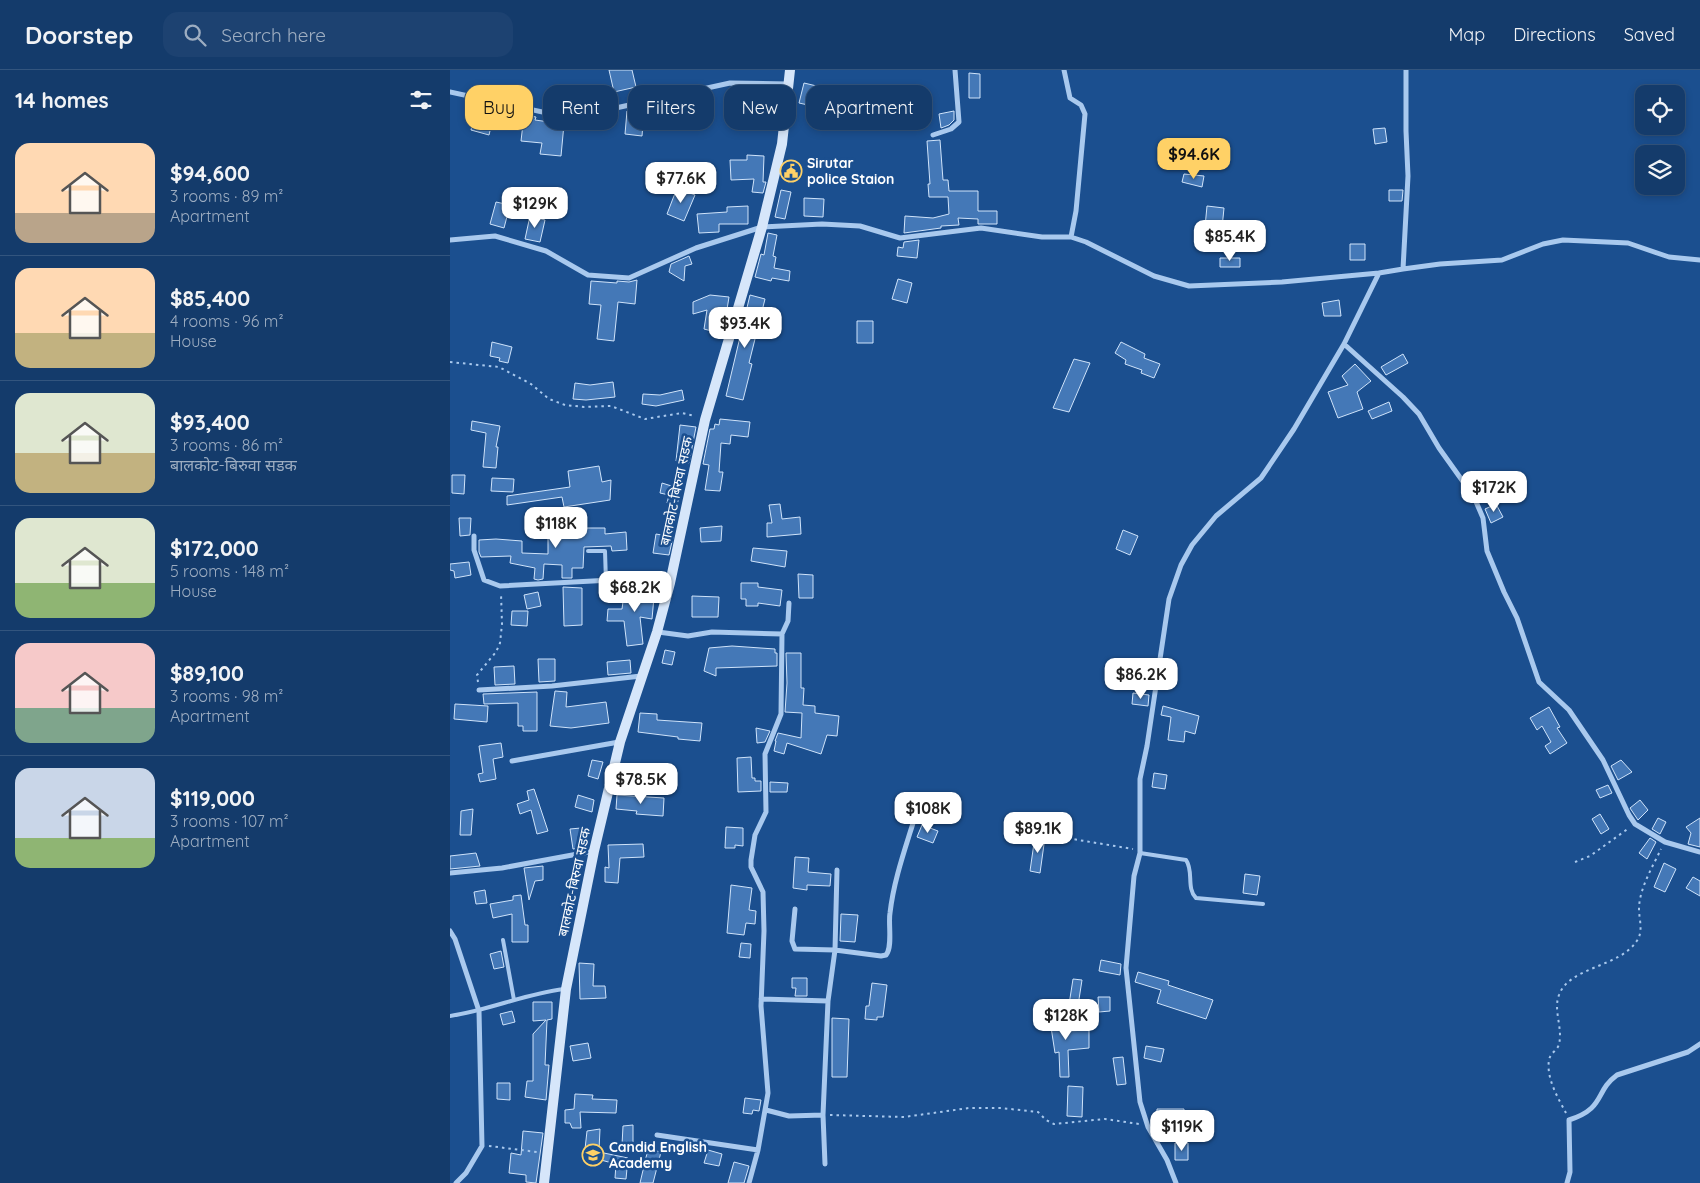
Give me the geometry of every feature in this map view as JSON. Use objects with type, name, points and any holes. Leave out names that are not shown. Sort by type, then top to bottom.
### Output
[{"type":"main road","name":"बालकोट-बिरुवा सडक","points":[[544,1183],[549,1154],[566,989],[594,851],[620,742],[657,632],[670,583],[705,420],[762,227],[782,144],[790,70]]},
{"type":"street","points":[[933,135],[951,129],[959,122],[955,70]]},
{"type":"street","points":[[1064,70],[1070,98],[1081,105],[1085,114],[1076,212],[1071,237]]},
{"type":"street","points":[[1403,269],[1408,176],[1406,70]]},
{"type":"street","points":[[450,92],[570,118],[730,83],[789,84]]},
{"type":"street","points":[[450,240],[496,236],[546,251],[588,275],[629,278],[696,248],[762,227],[842,224],[872,229],[900,238],[981,228],[1042,237],[1071,237],[1086,242],[1154,276],[1190,286],[1282,282],[1379,273],[1440,264],[1502,260],[1543,244],[1563,240],[1628,243],[1669,257],[1700,260]]},
{"type":"street","points":[[1176,1183],[1167,1160],[1146,1122],[1137,1085],[1137,1057],[1126,968],[1134,876],[1140,851],[1140,779],[1147,746],[1169,599],[1174,580],[1192,545],[1204,529],[1260,478],[1294,429],[1344,344],[1379,273]]},
{"type":"street","points":[[1344,344],[1403,397],[1419,414],[1439,448],[1474,497],[1482,518],[1487,551],[1517,618],[1539,682],[1569,710],[1604,760],[1626,811],[1635,824],[1665,842],[1700,852]]},
{"type":"street","points":[[474,536],[474,550],[484,580],[500,586],[606,582],[630,579],[670,583]]},
{"type":"street","points":[[749,1183],[758,1150],[768,1093],[761,999],[764,931],[763,892],[751,860],[756,835],[766,812],[765,754],[781,714],[782,634],[788,621],[789,603]]},
{"type":"street","points":[[657,632],[688,636],[712,632],[782,634]]},
{"type":"street","points":[[479,690],[552,686],[641,676]]},
{"type":"street","points":[[512,761],[620,742]]},
{"type":"street","points":[[795,909],[792,941],[795,949],[835,950],[881,956],[889,952],[889,914],[893,892],[918,810]]},
{"type":"street","points":[[450,873],[502,868],[594,851]]},
{"type":"street","points":[[825,1164],[823,1115],[828,1001],[835,950],[837,870]]},
{"type":"street","points":[[450,931],[455,939],[479,1011],[482,1146],[466,1173],[456,1183]]},
{"type":"street","points":[[761,999],[828,1001]]},
{"type":"street","points":[[1567,1183],[1570,1166],[1569,1120],[1590,1111],[1611,1079],[1617,1075],[1688,1052],[1700,1044]]},
{"type":"street","points":[[766,1110],[789,1116],[823,1115]]},
{"type":"street","points":[[657,1135],[758,1150]]},
{"type":"lane","points":[[588,551],[606,551],[606,582]]},
{"type":"lane","points":[[1140,851],[1186,860],[1190,869],[1192,891],[1196,898],[1264,904]]},
{"type":"lane","points":[[503,940],[514,1000]]},
{"type":"lane","points":[[450,1016],[479,1011],[536,993],[566,989]]},
{"type":"path","points":[[450,362],[499,367],[531,384],[549,399],[565,405],[584,407],[611,406],[645,419],[682,414],[705,420]]},
{"type":"path","points":[[479,690],[477,675],[496,652],[502,636],[500,586]]},
{"type":"path","points":[[1575,862],[1590,856],[1635,824]]},
{"type":"path","points":[[1036,833],[1140,851]]},
{"type":"path","points":[[1569,1120],[1558,1098],[1550,1073],[1551,1055],[1560,1042],[1557,1001],[1559,993],[1570,981],[1625,953],[1637,942],[1640,932],[1640,898],[1665,842]]},
{"type":"path","points":[[823,1115],[904,1117],[969,1108],[1001,1108],[1038,1112],[1050,1123],[1054,1124],[1105,1119],[1130,1124],[1146,1122]]},
{"type":"path","points":[[482,1146],[496,1146],[549,1154]]},
{"type":"building","points":[[609,70],[632,70],[636,85],[628,85],[628,89],[618,91],[618,85],[612,85]]},
{"type":"building","points":[[969,73],[980,74],[980,98],[969,98]]},
{"type":"building","points":[[804,83],[812,85],[806,85],[806,105],[799,103]]},
{"type":"building","points":[[627,111],[628,130],[643,130],[642,136],[625,134]]},
{"type":"building","points":[[954,111],[954,120],[949,125],[941,128],[939,114]]},
{"type":"building","points":[[533,116],[536,117],[535,120],[543,121],[543,130],[563,130],[561,156],[540,154],[542,143],[521,141],[522,130],[533,130]]},
{"type":"building","points":[[1385,128],[1387,142],[1375,144],[1373,129]]},
{"type":"building","points":[[471,130],[490,130],[489,135]]},
{"type":"building","points":[[940,140],[943,180],[948,180],[949,191],[978,191],[978,211],[997,211],[997,224],[978,224],[978,219],[958,218],[959,225],[941,226],[941,228],[904,233],[905,216],[933,218],[949,214],[948,197],[929,197],[927,141]]},
{"type":"building","points":[[747,155],[764,156],[763,182],[766,182],[763,193],[752,192],[754,179],[731,180],[730,160],[747,160]]},
{"type":"building","points":[[1184,174],[1204,176],[1202,187],[1182,182]]},
{"type":"building","points":[[677,188],[695,195],[684,221],[667,214]]},
{"type":"building","points":[[781,190],[791,192],[785,219],[775,217]]},
{"type":"building","points":[[1389,190],[1403,190],[1402,201],[1389,201]]},
{"type":"building","points":[[804,198],[824,199],[823,217],[804,216]]},
{"type":"building","points":[[496,202],[510,205],[504,228],[490,224]]},
{"type":"building","points":[[748,206],[748,224],[719,224],[719,232],[699,233],[697,214],[727,212],[727,207]]},
{"type":"building","points":[[1207,206],[1224,208],[1222,228],[1205,227]]},
{"type":"building","points":[[530,216],[545,220],[540,242],[525,239]]},
{"type":"building","points":[[768,233],[777,235],[773,256],[776,257],[774,268],[790,271],[789,281],[772,278],[771,281],[755,277],[761,254],[764,255]]},
{"type":"building","points":[[919,240],[917,258],[897,256],[898,247],[903,248],[904,242]]},
{"type":"building","points":[[1350,244],[1365,244],[1365,260],[1350,260]]},
{"type":"building","points":[[689,256],[692,264],[685,266],[684,281],[669,272],[671,264]]},
{"type":"building","points":[[1220,258],[1240,258],[1240,267],[1220,267]]},
{"type":"building","points":[[898,279],[912,283],[907,303],[892,299]]},
{"type":"building","points":[[637,280],[635,304],[618,302],[614,341],[597,339],[601,305],[589,304],[591,281],[617,283],[617,281],[629,282]]},
{"type":"building","points":[[710,295],[729,297],[723,334],[704,329],[707,310],[693,314],[693,302]]},
{"type":"building","points":[[750,295],[765,299],[749,363],[752,364],[743,400],[726,396]]},
{"type":"building","points":[[1339,300],[1341,316],[1324,316],[1322,303]]},
{"type":"building","points":[[857,321],[873,321],[873,343],[857,343]]},
{"type":"building","points":[[492,342],[512,347],[508,363],[499,361],[500,358],[490,356]]},
{"type":"building","points":[[1121,342],[1145,354],[1144,358],[1160,364],[1154,378],[1141,373],[1142,370],[1125,364],[1126,360],[1115,353]]},
{"type":"building","points":[[1403,354],[1408,363],[1386,375],[1381,367]]},
{"type":"building","points":[[1074,359],[1090,363],[1069,412],[1053,408]]},
{"type":"building","points":[[1355,364],[1371,381],[1357,392],[1363,409],[1338,418],[1328,392],[1348,385],[1342,376]]},
{"type":"building","points":[[613,382],[615,397],[586,400],[573,399],[575,383],[590,385]]},
{"type":"building","points":[[682,390],[684,400],[656,406],[642,404],[643,394],[660,395]]},
{"type":"building","points":[[1389,402],[1392,411],[1372,419],[1368,411]]},
{"type":"building","points":[[720,419],[750,422],[748,437],[731,435],[730,444],[721,443],[719,472],[723,472],[720,491],[705,490],[709,465],[703,464],[710,429],[714,429],[715,424],[719,425]]},
{"type":"building","points":[[472,421],[500,426],[496,447],[498,447],[496,468],[483,467],[486,433],[471,430]]},
{"type":"building","points":[[680,425],[696,427],[689,463],[676,461]]},
{"type":"building","points":[[599,466],[602,482],[611,480],[610,500],[564,507],[562,497],[507,505],[507,496],[570,487],[568,471]]},
{"type":"building","points":[[452,475],[465,475],[464,494],[452,493]]},
{"type":"building","points":[[492,478],[514,479],[513,492],[491,491]]},
{"type":"building","points":[[662,483],[681,489],[677,505],[667,503],[669,495],[660,493]]},
{"type":"building","points":[[780,504],[782,519],[800,517],[801,534],[767,537],[767,523],[772,523],[769,505]]},
{"type":"building","points":[[1496,504],[1503,517],[1491,523],[1485,509]]},
{"type":"building","points":[[459,518],[471,518],[470,535],[460,536]]},
{"type":"building","points":[[722,526],[721,541],[701,542],[700,528]]},
{"type":"building","points":[[561,528],[605,528],[605,534],[626,532],[627,550],[612,551],[611,546],[584,547],[583,568],[572,568],[572,578],[562,578],[562,565],[544,564],[543,579],[538,580],[534,579],[535,568],[510,563],[511,556],[481,557],[479,552],[479,540],[496,539],[522,541],[522,553],[548,554],[548,529],[560,530]]},
{"type":"building","points":[[1123,530],[1138,536],[1130,555],[1116,549]]},
{"type":"building","points":[[656,534],[673,537],[669,555],[653,553]]},
{"type":"building","points":[[753,548],[787,551],[785,567],[751,561]]},
{"type":"building","points":[[469,562],[471,575],[455,578],[454,571],[450,570],[450,564]]},
{"type":"building","points":[[798,574],[813,575],[813,598],[799,598]]},
{"type":"building","points":[[741,583],[758,583],[758,587],[782,590],[780,606],[758,603],[758,606],[746,606],[746,599],[741,599]]},
{"type":"building","points":[[642,585],[655,586],[652,619],[640,617],[643,644],[627,646],[624,621],[607,621],[608,609],[622,609],[624,594],[633,595],[634,590],[642,590]]},
{"type":"building","points":[[563,587],[582,588],[582,625],[564,626]]},
{"type":"building","points":[[538,592],[541,606],[527,609],[524,595]]},
{"type":"building","points":[[692,596],[719,597],[718,617],[692,617]]},
{"type":"building","points":[[512,611],[528,611],[527,626],[511,625]]},
{"type":"building","points":[[732,646],[775,649],[775,653],[777,653],[777,666],[716,668],[716,676],[704,671],[709,648]]},
{"type":"building","points":[[665,650],[675,652],[672,665],[662,663]]},
{"type":"building","points":[[786,653],[801,653],[801,688],[804,688],[803,705],[815,706],[815,713],[839,716],[837,736],[827,735],[821,754],[787,743],[784,754],[774,751],[778,733],[801,738],[802,713],[785,712],[787,683]]},
{"type":"building","points":[[538,659],[555,659],[555,681],[539,682]]},
{"type":"building","points":[[630,660],[631,673],[608,675],[607,662]]},
{"type":"building","points":[[514,666],[515,684],[495,685],[494,667]]},
{"type":"building","points":[[555,691],[567,692],[566,707],[606,702],[609,723],[571,728],[550,726]]},
{"type":"building","points":[[537,692],[537,731],[523,731],[523,726],[518,726],[518,703],[484,704],[483,694]]},
{"type":"building","points":[[1133,693],[1149,695],[1148,706],[1132,704]]},
{"type":"building","points":[[455,704],[488,706],[487,722],[454,719]]},
{"type":"building","points":[[1163,706],[1199,716],[1195,734],[1185,731],[1184,742],[1168,740],[1171,717],[1161,715]]},
{"type":"building","points":[[1549,707],[1560,727],[1557,728],[1567,743],[1550,754],[1545,746],[1551,742],[1542,726],[1537,730],[1530,718]]},
{"type":"building","points":[[640,713],[657,714],[657,720],[702,723],[700,741],[638,732]]},
{"type":"building","points":[[756,728],[770,731],[765,742],[757,743]]},
{"type":"building","points":[[501,743],[503,757],[493,759],[496,779],[480,782],[478,774],[483,773],[479,746]]},
{"type":"building","points":[[751,757],[752,778],[755,778],[755,781],[761,781],[761,791],[738,792],[737,758]]},
{"type":"building","points":[[592,760],[603,762],[598,779],[588,776]]},
{"type":"building","points":[[1621,760],[1632,772],[1618,780],[1611,766]]},
{"type":"building","points":[[1154,773],[1167,775],[1165,789],[1152,787]]},
{"type":"building","points":[[770,782],[788,783],[787,792],[770,792]]},
{"type":"building","points":[[1608,785],[1612,793],[1600,798],[1596,790]]},
{"type":"building","points":[[534,789],[548,831],[537,834],[531,810],[520,814],[517,804],[529,800],[527,791]]},
{"type":"building","points":[[578,795],[594,800],[592,812],[575,807]]},
{"type":"building","points":[[617,795],[664,798],[663,816],[636,814],[637,811],[616,809]]},
{"type":"building","points":[[1640,800],[1648,810],[1638,820],[1630,808]]},
{"type":"building","points":[[473,809],[471,835],[460,835],[461,811]]},
{"type":"building","points":[[1600,814],[1609,829],[1601,834],[1592,819]]},
{"type":"building","points":[[1658,818],[1666,822],[1660,834],[1652,829]]},
{"type":"building","points":[[1700,818],[1700,847],[1688,844],[1691,833],[1686,827]]},
{"type":"building","points":[[922,825],[938,831],[933,843],[917,837]]},
{"type":"building","points":[[726,827],[743,828],[743,846],[735,845],[735,848],[725,848]]},
{"type":"building","points":[[581,828],[583,848],[573,849],[570,829]]},
{"type":"building","points":[[1035,836],[1045,837],[1040,873],[1030,871]]},
{"type":"building","points":[[1650,838],[1656,842],[1647,859],[1639,853]]},
{"type":"building","points":[[643,844],[644,857],[620,858],[618,883],[605,882],[605,867],[609,868],[608,845]]},
{"type":"building","points":[[476,853],[480,866],[450,869],[450,856]]},
{"type":"building","points":[[795,857],[809,858],[808,872],[831,874],[830,886],[807,885],[807,890],[793,888]]},
{"type":"building","points":[[1664,863],[1676,869],[1665,892],[1654,887]]},
{"type":"building","points":[[543,866],[543,880],[535,881],[529,900],[524,868]]},
{"type":"building","points":[[1245,874],[1260,876],[1257,895],[1243,893]]},
{"type":"building","points":[[1693,877],[1700,881],[1700,896],[1686,888]]},
{"type":"building","points":[[731,885],[752,888],[749,910],[756,911],[755,924],[746,923],[744,935],[727,933]]},
{"type":"building","points":[[485,890],[487,903],[476,904],[474,892]]},
{"type":"building","points":[[521,895],[525,925],[528,925],[528,942],[512,942],[512,914],[493,918],[490,904],[513,900],[513,896]]},
{"type":"building","points":[[841,914],[858,915],[855,942],[840,941]]},
{"type":"building","points":[[741,943],[751,944],[750,958],[739,957]]},
{"type":"building","points":[[501,951],[504,967],[494,969],[490,954]]},
{"type":"building","points":[[1101,960],[1121,964],[1120,975],[1099,971]]},
{"type":"building","points":[[579,963],[594,964],[593,986],[605,986],[606,998],[580,999]]},
{"type":"building","points":[[1138,972],[1169,981],[1168,985],[1213,1000],[1206,1019],[1157,1003],[1161,990],[1135,982]]},
{"type":"building","points":[[792,978],[807,978],[807,996],[795,996],[796,988],[792,988]]},
{"type":"building","points":[[1073,979],[1082,980],[1077,1012],[1068,1011]]},
{"type":"building","points":[[872,983],[887,985],[883,1017],[877,1017],[877,1020],[865,1019]]},
{"type":"building","points":[[1098,997],[1110,997],[1110,1011],[1099,1012]]},
{"type":"building","points":[[533,1002],[552,1002],[552,1019],[547,1020],[545,1065],[549,1065],[546,1100],[525,1097],[527,1081],[533,1081],[533,1034],[546,1020],[533,1021]]},
{"type":"building","points":[[512,1011],[515,1022],[503,1025],[500,1014]]},
{"type":"building","points":[[1064,1013],[1066,1031],[1089,1030],[1089,1048],[1068,1050],[1069,1077],[1060,1077],[1059,1052],[1055,1053],[1049,1014]]},
{"type":"building","points":[[832,1018],[849,1019],[847,1077],[832,1077]]},
{"type":"building","points":[[588,1043],[591,1058],[573,1061],[570,1046]]},
{"type":"building","points":[[1146,1046],[1164,1049],[1161,1062],[1144,1058]]},
{"type":"building","points":[[1123,1057],[1126,1084],[1117,1085],[1113,1058]]},
{"type":"building","points":[[497,1083],[510,1083],[510,1100],[497,1099]]},
{"type":"building","points":[[1068,1086],[1083,1087],[1082,1117],[1067,1116]]},
{"type":"building","points":[[575,1094],[593,1095],[592,1099],[617,1100],[616,1113],[580,1112],[581,1128],[572,1128],[570,1123],[565,1123],[565,1110],[574,1109]]},
{"type":"building","points":[[745,1098],[761,1100],[759,1111],[753,1110],[752,1114],[743,1113]]},
{"type":"building","points":[[1157,1109],[1184,1109],[1184,1121],[1157,1121]]},
{"type":"building","points":[[633,1125],[633,1145],[622,1145],[623,1126]]},
{"type":"building","points":[[600,1129],[599,1150],[585,1149],[587,1131]]},
{"type":"building","points":[[523,1131],[543,1133],[536,1183],[526,1182],[526,1175],[509,1173],[511,1153],[521,1155]]},
{"type":"building","points":[[1175,1143],[1188,1143],[1188,1160],[1175,1160]]},
{"type":"building","points":[[648,1149],[661,1152],[653,1183],[640,1183]]},
{"type":"building","points":[[708,1150],[722,1154],[719,1166],[704,1163]]},
{"type":"building","points":[[599,1152],[628,1158],[626,1179],[615,1178],[616,1164],[597,1159]]},
{"type":"building","points":[[734,1162],[749,1166],[744,1183],[728,1183]]},
{"type":"place","name":"Sirutar police Staion","points":[[791,171]]},
{"type":"place","name":"Candid English Academy","points":[[593,1155]]}]
